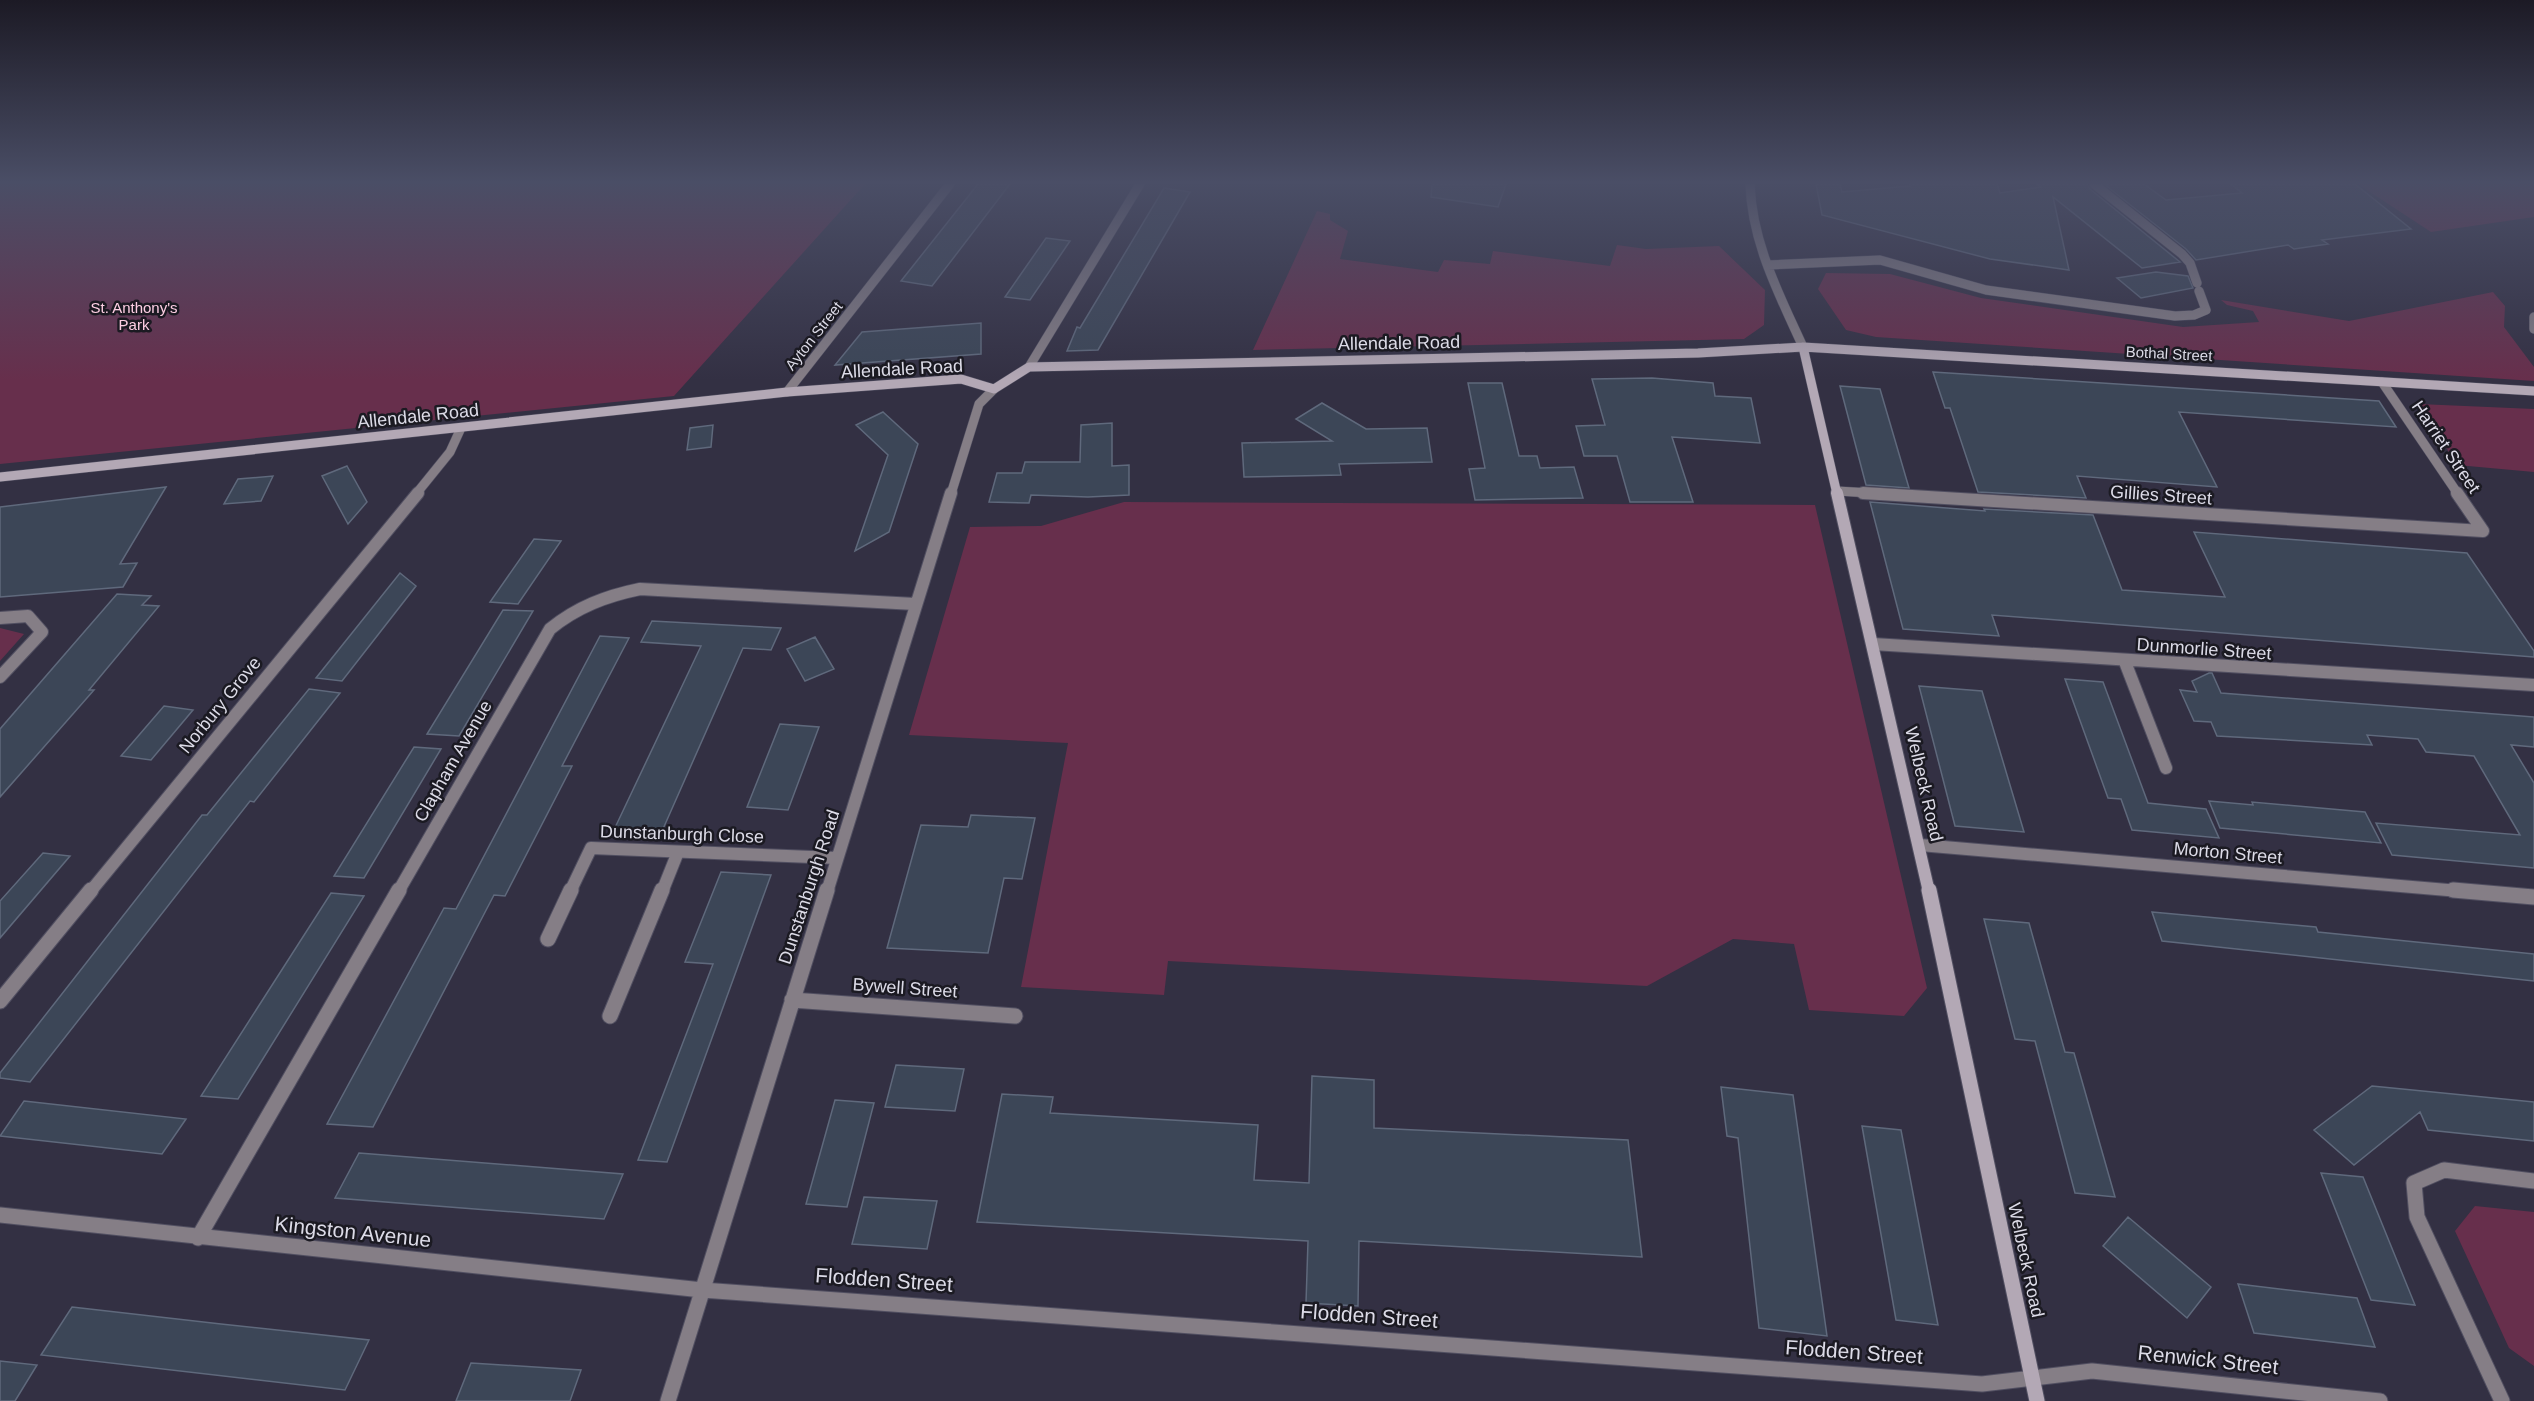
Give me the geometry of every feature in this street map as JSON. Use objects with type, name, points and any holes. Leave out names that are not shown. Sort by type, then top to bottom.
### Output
[{"type":"main road","name":"Allendale Road","points":[[1029,367],[1686,353],[1803,347]]},
{"type":"main road","name":"Bothal Street","points":[[1803,347],[2534,391]]},
{"type":"main road","name":"Welbeck Road","points":[[1803,347],[1920,845],[2037,1401]]},
{"type":"main road","points":[[994,389],[1029,367]]},
{"type":"main road","name":"Allendale Road","points":[[0,477],[787,392],[961,379],[994,389]]},
{"type":"street","name":"Ayton Street","points":[[787,392],[899,249]]},
{"type":"street","points":[[1029,367],[1100,249]]},
{"type":"street","name":"Welbeck Road","points":[[1763,249],[1803,347]]},
{"type":"street","points":[[1768,265],[1880,260],[1986,290],[2175,316],[2194,315],[2206,310],[2190,263],[2176,249]]},
{"type":"street","points":[[2534,317],[2534,328]]},
{"type":"street","name":"Harriet Street","points":[[2382,382],[2483,531]]},
{"type":"street","name":"Dunstanburgh Road","points":[[668,1401],[915,604],[980,404],[994,389]]},
{"type":"street","name":"Norbury Grove","points":[[0,1001],[419,491],[450,452],[461,428]]},
{"type":"street","name":"Gillies Street","points":[[1837,491],[2483,531]]},
{"type":"street","name":"Clapham Avenue","points":[[198,1238],[550,628],[573,609],[609,595],[640,590],[915,604]]},
{"type":"street","points":[[0,618],[28,616],[42,632],[0,677]]},
{"type":"street","name":"Dunmorlie Street","points":[[1873,644],[2125,662],[2534,685]]},
{"type":"street","points":[[2125,662],[2166,768]]},
{"type":"street","name":"Morton Street","points":[[1920,845],[2534,897]]},
{"type":"street","name":"Dunstanburgh Close","points":[[548,939],[591,848],[837,858]]},
{"type":"street","points":[[610,1016],[678,852]]},
{"type":"street","name":"Bywell Street","points":[[792,1000],[1015,1016]]},
{"type":"street","points":[[2502,1401],[2417,1217],[2414,1183],[2444,1170],[2534,1180]]},
{"type":"street","name":"Kingston Avenue","points":[[0,1215],[198,1238],[702,1290]]},
{"type":"street","name":"Flodden Street","points":[[702,1290],[1982,1384],[2032,1380]]},
{"type":"street","name":"Renwick Street","points":[[2032,1380],[2092,1371],[2380,1401]]},
{"type":"green space","name":"St. Anthony's Park","points":[[0,249],[806,249],[674,396],[0,464]]},
{"type":"green space","points":[[1299,249],[1343,249],[1340,259],[1438,272],[1444,260],[1490,264],[1493,251],[1610,266],[1616,249],[1723,249],[1765,290],[1764,325],[1744,339],[1253,350]]},
{"type":"green space","points":[[1826,273],[1890,274],[1981,298],[2183,327],[2259,322],[2253,311],[2227,305],[2221,300],[2349,321],[2493,292],[2505,306],[2504,327],[2534,367],[2534,381],[1876,337],[1846,330],[1818,289]]},
{"type":"green space","points":[[2419,404],[2534,409],[2534,472],[2457,465]]},
{"type":"green space","points":[[1124,502],[1815,505],[1927,988],[1904,1016],[1809,1010],[1794,944],[1733,939],[1647,986],[1168,961],[1164,995],[1021,987],[1068,743],[909,735],[970,527],[1041,526]]},
{"type":"green space","points":[[0,628],[24,634],[0,661]]},
{"type":"green space","points":[[2475,1206],[2534,1212],[2534,1366],[2509,1348],[2455,1231]]},
{"type":"building","points":[[926,249],[960,249],[932,286],[901,281]]},
{"type":"building","points":[[1038,249],[1064,249],[1030,300],[1005,297]]},
{"type":"building","points":[[1127,249],[1157,249],[1098,350],[1067,351],[1077,327],[1080,328]]},
{"type":"building","points":[[1953,249],[2064,249],[2069,270],[1990,259]]},
{"type":"building","points":[[2119,249],[2164,249],[2180,262],[2142,268]]},
{"type":"building","points":[[2186,249],[2261,249],[2196,260]]},
{"type":"building","points":[[2156,272],[2188,276],[2193,288],[2141,298],[2117,278]]},
{"type":"building","points":[[981,323],[981,354],[835,365],[862,332]]},
{"type":"building","points":[[1933,372],[2379,401],[2396,427],[2179,412],[2217,487],[2077,476],[2086,498],[1978,492],[1950,408],[1945,408]]},
{"type":"building","points":[[1652,378],[1713,383],[1715,396],[1751,398],[1760,443],[1672,437],[1693,502],[1630,502],[1617,456],[1584,456],[1576,426],[1605,425],[1592,379]]},
{"type":"building","points":[[1468,383],[1502,383],[1519,456],[1537,456],[1540,468],[1574,467],[1583,498],[1475,500],[1469,469],[1485,468]]},
{"type":"building","points":[[1840,386],[1880,389],[1909,488],[1866,485]]},
{"type":"building","points":[[1322,403],[1366,429],[1427,428],[1432,462],[1339,464],[1341,475],[1244,477],[1242,443],[1332,441],[1296,419]]},
{"type":"building","points":[[883,412],[918,444],[889,532],[855,551],[888,455],[856,425]]},
{"type":"building","points":[[1112,423],[1112,466],[1129,465],[1129,495],[1088,497],[1031,495],[1029,503],[989,502],[997,473],[1022,473],[1025,462],[1080,462],[1081,425]]},
{"type":"building","points":[[713,425],[711,447],[687,450],[690,428]]},
{"type":"building","points":[[347,466],[367,502],[348,524],[322,476]]},
{"type":"building","points":[[273,476],[261,501],[224,504],[238,479]]},
{"type":"building","points":[[166,487],[120,564],[137,563],[123,587],[0,597],[0,507]]},
{"type":"building","points":[[1870,502],[1985,511],[1984,509],[2093,515],[2122,590],[2225,597],[2194,532],[2467,553],[2534,651],[2534,657],[1992,615],[1999,636],[1903,629]]},
{"type":"building","points":[[534,539],[561,541],[518,604],[490,602]]},
{"type":"building","points":[[400,573],[416,586],[342,681],[316,678]]},
{"type":"building","points":[[117,594],[151,596],[142,605],[159,606],[89,690],[94,690],[0,797],[0,729]]},
{"type":"building","points":[[503,610],[533,611],[459,736],[427,734]]},
{"type":"building","points":[[652,621],[781,628],[771,650],[743,648],[659,838],[612,834],[701,646],[641,642]]},
{"type":"building","points":[[600,636],[629,638],[562,766],[572,766],[505,896],[494,895],[373,1127],[327,1124],[444,908],[456,909]]},
{"type":"building","points":[[815,637],[834,669],[805,681],[787,649]]},
{"type":"building","points":[[2212,673],[2221,693],[2534,717],[2534,747],[2511,745],[2534,783],[2534,868],[2392,855],[2376,823],[2520,835],[2474,756],[2426,752],[2418,739],[2367,735],[2372,745],[2217,736],[2211,722],[2194,721],[2180,690],[2197,692],[2192,681]]},
{"type":"building","points":[[2065,679],[2103,682],[2148,803],[2206,809],[2219,838],[2132,830],[2121,799],[2108,798]]},
{"type":"building","points":[[1919,686],[1982,691],[2024,832],[1955,826]]},
{"type":"building","points":[[309,689],[340,693],[254,802],[250,801],[30,1082],[0,1078],[0,1073],[202,815],[207,815]]},
{"type":"building","points":[[164,706],[193,710],[151,760],[121,756]]},
{"type":"building","points":[[780,724],[819,727],[788,810],[747,807]]},
{"type":"building","points":[[414,747],[441,749],[364,878],[334,876]]},
{"type":"building","points":[[2209,801],[2253,805],[2252,802],[2365,812],[2381,843],[2220,828]]},
{"type":"building","points":[[971,815],[1035,818],[1022,879],[1004,878],[988,953],[887,948],[921,825],[968,827]]},
{"type":"building","points":[[43,853],[70,856],[0,938],[0,901]]},
{"type":"building","points":[[721,872],[771,875],[667,1162],[638,1160],[713,964],[685,962]]},
{"type":"building","points":[[331,893],[364,896],[238,1099],[201,1096]]},
{"type":"building","points":[[2152,912],[2316,927],[2318,932],[2534,954],[2534,981],[2162,941]]},
{"type":"building","points":[[1984,919],[2029,923],[2065,1052],[2074,1053],[2115,1197],[2075,1193],[2035,1041],[2015,1039]]},
{"type":"building","points":[[896,1065],[964,1069],[955,1111],[885,1107]]},
{"type":"building","points":[[1312,1076],[1374,1080],[1374,1128],[1628,1140],[1642,1257],[1359,1241],[1358,1306],[1306,1303],[1308,1241],[977,1222],[1002,1094],[1053,1097],[1050,1113],[1258,1125],[1254,1180],[1309,1183]]},
{"type":"building","points":[[2372,1086],[2534,1102],[2534,1141],[2428,1130],[2420,1112],[2354,1165],[2314,1130]]},
{"type":"building","points":[[1721,1087],[1793,1095],[1827,1336],[1759,1328],[1738,1138],[1727,1136]]},
{"type":"building","points":[[835,1100],[874,1103],[847,1207],[806,1204]]},
{"type":"building","points":[[24,1101],[186,1119],[162,1154],[0,1136]]},
{"type":"building","points":[[1862,1126],[1901,1130],[1938,1325],[1896,1320]]},
{"type":"building","points":[[359,1153],[623,1174],[604,1219],[335,1198]]},
{"type":"building","points":[[2321,1173],[2363,1177],[2415,1305],[2371,1300]]},
{"type":"building","points":[[864,1197],[937,1201],[927,1249],[852,1244]]},
{"type":"building","points":[[2128,1217],[2211,1287],[2187,1318],[2103,1246]]},
{"type":"building","points":[[2238,1284],[2357,1298],[2375,1347],[2254,1333]]},
{"type":"building","points":[[72,1307],[369,1340],[345,1390],[41,1355]]},
{"type":"building","points":[[0,1361],[37,1365],[15,1401],[0,1401]]},
{"type":"building","points":[[471,1363],[581,1370],[570,1401],[456,1401]]}]
